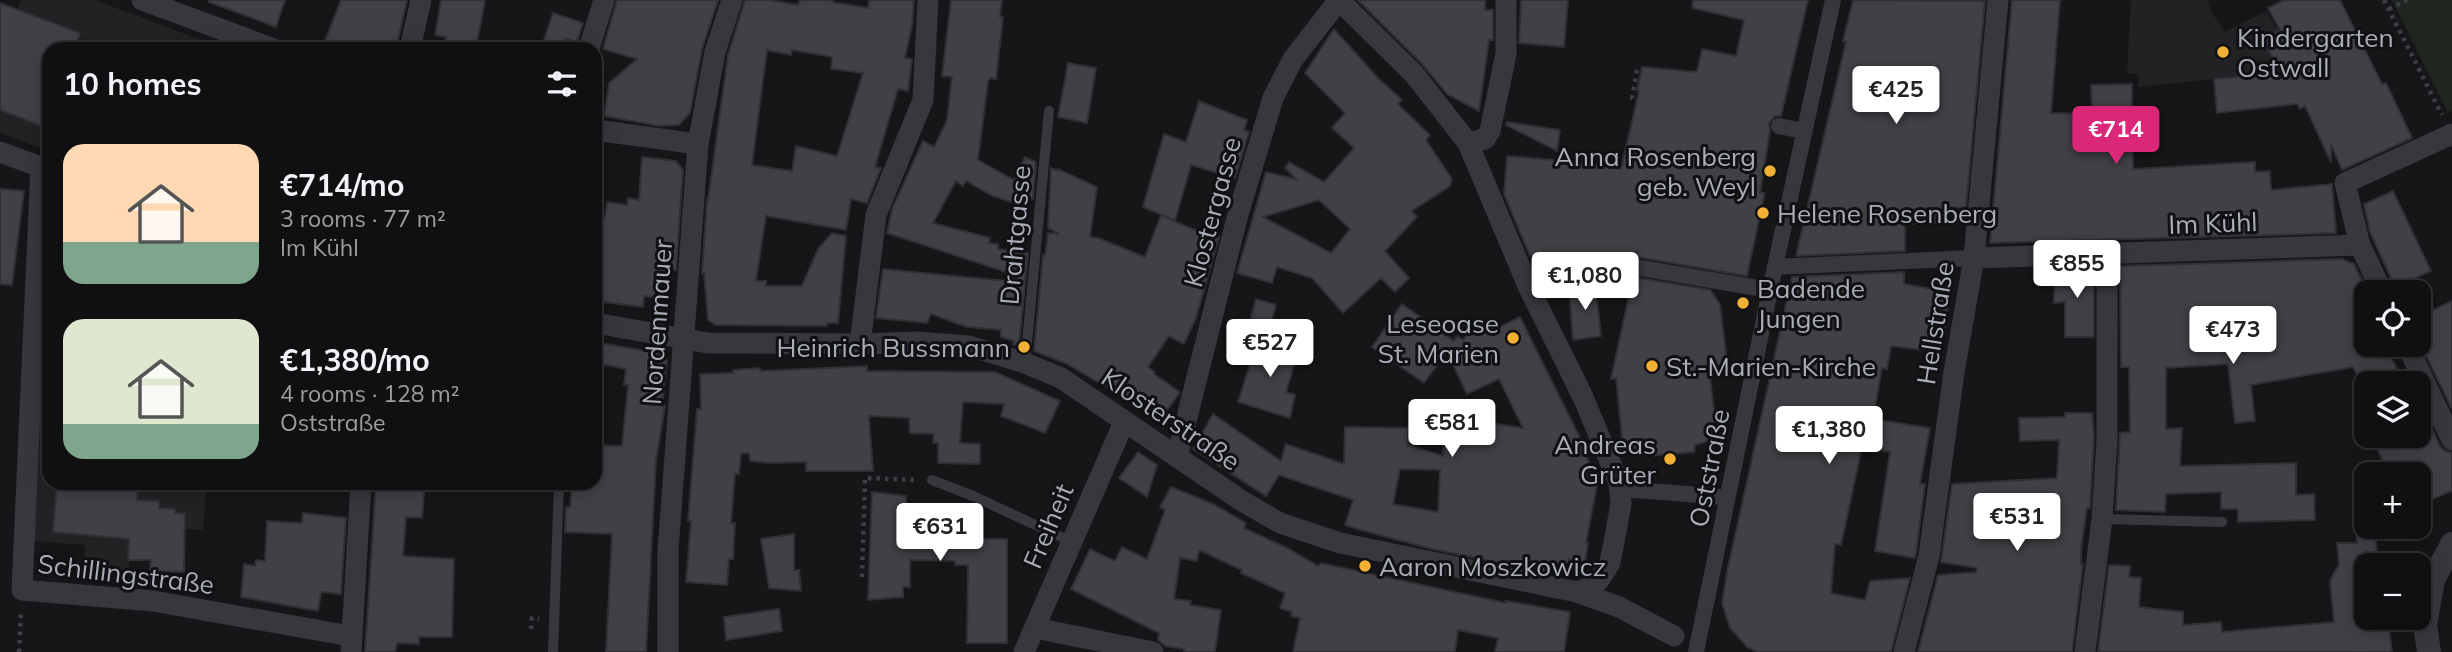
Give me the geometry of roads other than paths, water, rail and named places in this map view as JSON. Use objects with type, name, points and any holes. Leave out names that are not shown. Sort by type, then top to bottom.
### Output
[{"type":"street","points":[[142,0],[255,42]]},
{"type":"street","points":[[412,42],[421,0]]},
{"type":"street","points":[[591,42],[604,0]]},
{"type":"street","name":"Nordenmauer","points":[[668,652],[668,551],[698,144],[715,52],[732,0]]},
{"type":"street","points":[[860,344],[876,215],[923,100],[928,0]]},
{"type":"street","points":[[1339,0],[1414,74],[1468,143],[1528,286],[1582,395],[1620,489],[1618,529],[1610,563],[1591,587],[1577,592]]},
{"type":"street","name":"Klostergasse","points":[[1177,457],[1237,218],[1273,98],[1293,59],[1339,0]]},
{"type":"street","points":[[1468,143],[1485,139],[1490,131],[1506,54],[1506,0]]},
{"type":"street","name":"Oststraße","points":[[1699,651],[1774,267],[1833,0]]},
{"type":"street","name":"Hellstraße","points":[[1904,652],[1929,556],[1954,372],[1974,258],[1998,0]]},
{"type":"street","points":[[1779,126],[1803,131]]},
{"type":"street","points":[[602,131],[698,144]]},
{"type":"street","points":[[2376,280],[2360,245],[2345,183],[2452,134]]},
{"type":"street","points":[[0,152],[42,168]]},
{"type":"street","name":"Schillingstraße","points":[[42,224],[22,590],[153,601],[351,644]]},
{"type":"street","name":"Im Kühl","points":[[1774,267],[2360,245]]},
{"type":"street","points":[[2085,652],[2102,519],[2106,440],[2107,255]]},
{"type":"street","points":[[1528,286],[1623,265],[1770,290]]},
{"type":"street","name":"Klosterstraße","points":[[602,324],[708,343],[917,342],[970,346],[1025,363],[1061,378],[1242,502],[1280,523],[1340,543],[1577,592],[1619,607],[1699,651]]},
{"type":"street","points":[[2413,357],[2452,440]]},
{"type":"street","name":"Freiheit","points":[[1024,652],[1124,422]]},
{"type":"street","points":[[1620,489],[1727,499]]},
{"type":"street","points":[[351,644],[361,490]]},
{"type":"street","points":[[2430,652],[2425,625],[2433,580],[2452,544]]},
{"type":"street","points":[[1035,628],[1153,652]]},
{"type":"lane","name":"Drahtgasse","points":[[1025,363],[1049,111]]},
{"type":"lane","points":[[932,480],[1072,542]]},
{"type":"lane","points":[[553,652],[559,490]]},
{"type":"lane","points":[[2102,519],[2222,522]]},
{"type":"place","name":"Kindergarten Ostwall","points":[[2223,52]]},
{"type":"place","name":"Anna Rosenberg geb. Weyl","points":[[1770,171]]},
{"type":"place","name":"Helene Rosenberg","points":[[1763,213]]},
{"type":"place","name":"Badende Jungen","points":[[1743,303]]},
{"type":"place","name":"Leseoase St. Marien","points":[[1513,338]]},
{"type":"place","name":"Heinrich Bussmann","points":[[1024,347]]},
{"type":"place","name":"St.-Marien-Kirche","points":[[1652,366]]},
{"type":"place","name":"Andreas Grüter","points":[[1670,459]]},
{"type":"place","name":"Aaron Moszkowicz","points":[[1365,566]]}]
